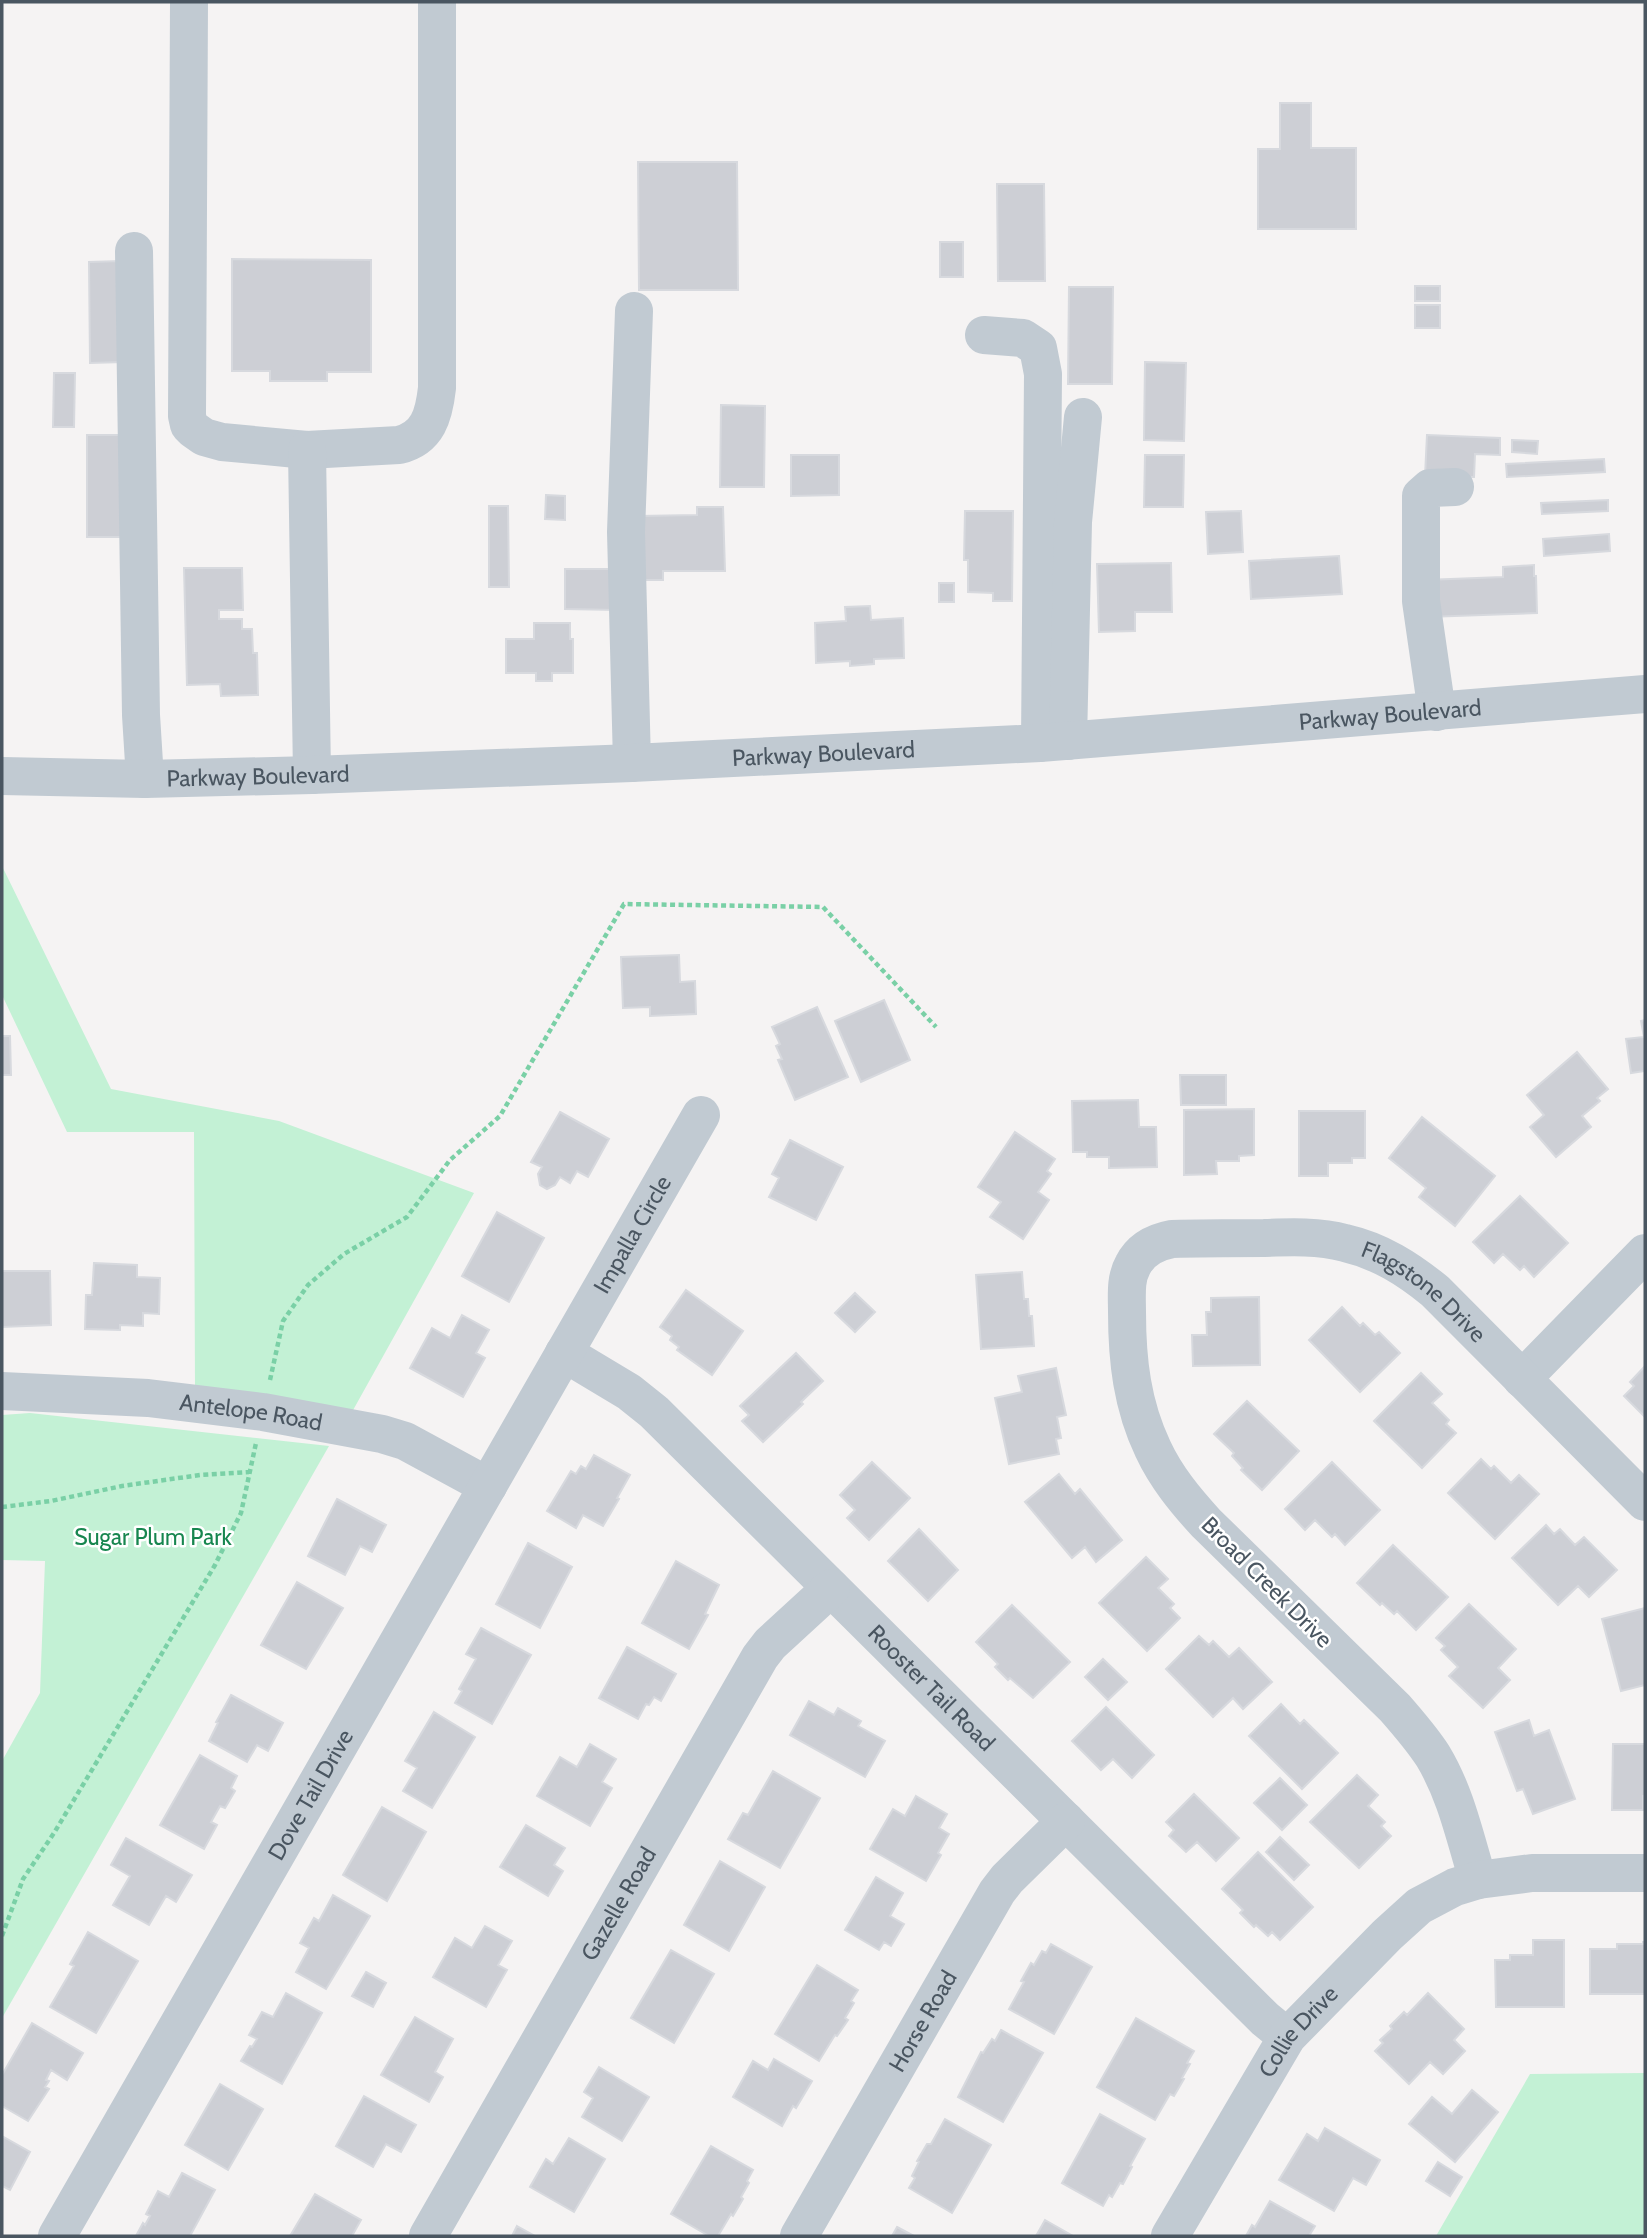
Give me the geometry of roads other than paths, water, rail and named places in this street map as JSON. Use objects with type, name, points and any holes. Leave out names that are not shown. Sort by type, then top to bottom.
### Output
[{"type":"street","points":[[189,2],[189,425],[204,437],[222,442],[307,450],[412,442],[432,418],[438,388],[437,2]]},
{"type":"street","points":[[134,251],[141,715],[145,779]]},
{"type":"street","points":[[632,763],[626,532],[634,311]]},
{"type":"street","points":[[984,335],[1023,338],[1038,348],[1043,374],[1054,742]]},
{"type":"street","points":[[1054,742],[1083,417]]},
{"type":"street","points":[[307,450],[312,775]]},
{"type":"street","points":[[1437,712],[1421,601],[1421,496],[1430,488],[1455,486]]},
{"type":"street","name":"Parkway Boulevard","points":[[2,776],[145,779],[312,775],[632,763],[1054,742],[1645,694]]},
{"type":"street","name":"Impalla Circle","points":[[564,1353],[701,1115]]},
{"type":"street","name":"Flagstone Drive","points":[[1137,1258],[1149,1246],[1172,1239],[1306,1238],[1357,1246],[1393,1261],[1415,1274],[1435,1291],[1645,1502]]},
{"type":"street","points":[[1522,1379],[1645,1253]]},
{"type":"street","name":"Broad Creek Drive","points":[[1137,1258],[1128,1281],[1128,1359],[1141,1421],[1168,1476],[1206,1523],[1415,1731],[1433,1756],[1447,1783],[1478,1880]]},
{"type":"street","name":"Dove Tail Drive","points":[[57,2236],[564,1353]]},
{"type":"street","name":"Rooster Tail Road","points":[[564,1353],[642,1401],[1265,2019],[1287,2037]]},
{"type":"street","name":"Antelope Road","points":[[2,1391],[148,1398],[263,1412],[382,1434],[405,1441],[488,1486]]},
{"type":"street","name":"Gazelle Road","points":[[428,2236],[760,1657],[770,1644],[831,1588]]},
{"type":"street","name":"Horse Road","points":[[799,2236],[997,1892],[1066,1821]]},
{"type":"street","name":"Collie Drive","points":[[1170,2236],[1287,2037],[1407,1915],[1437,1895],[1478,1880],[1532,1873],[1645,1873]]},
{"type":"park label","name":"Sugar Plum Park","points":[[153,1537]]}]
